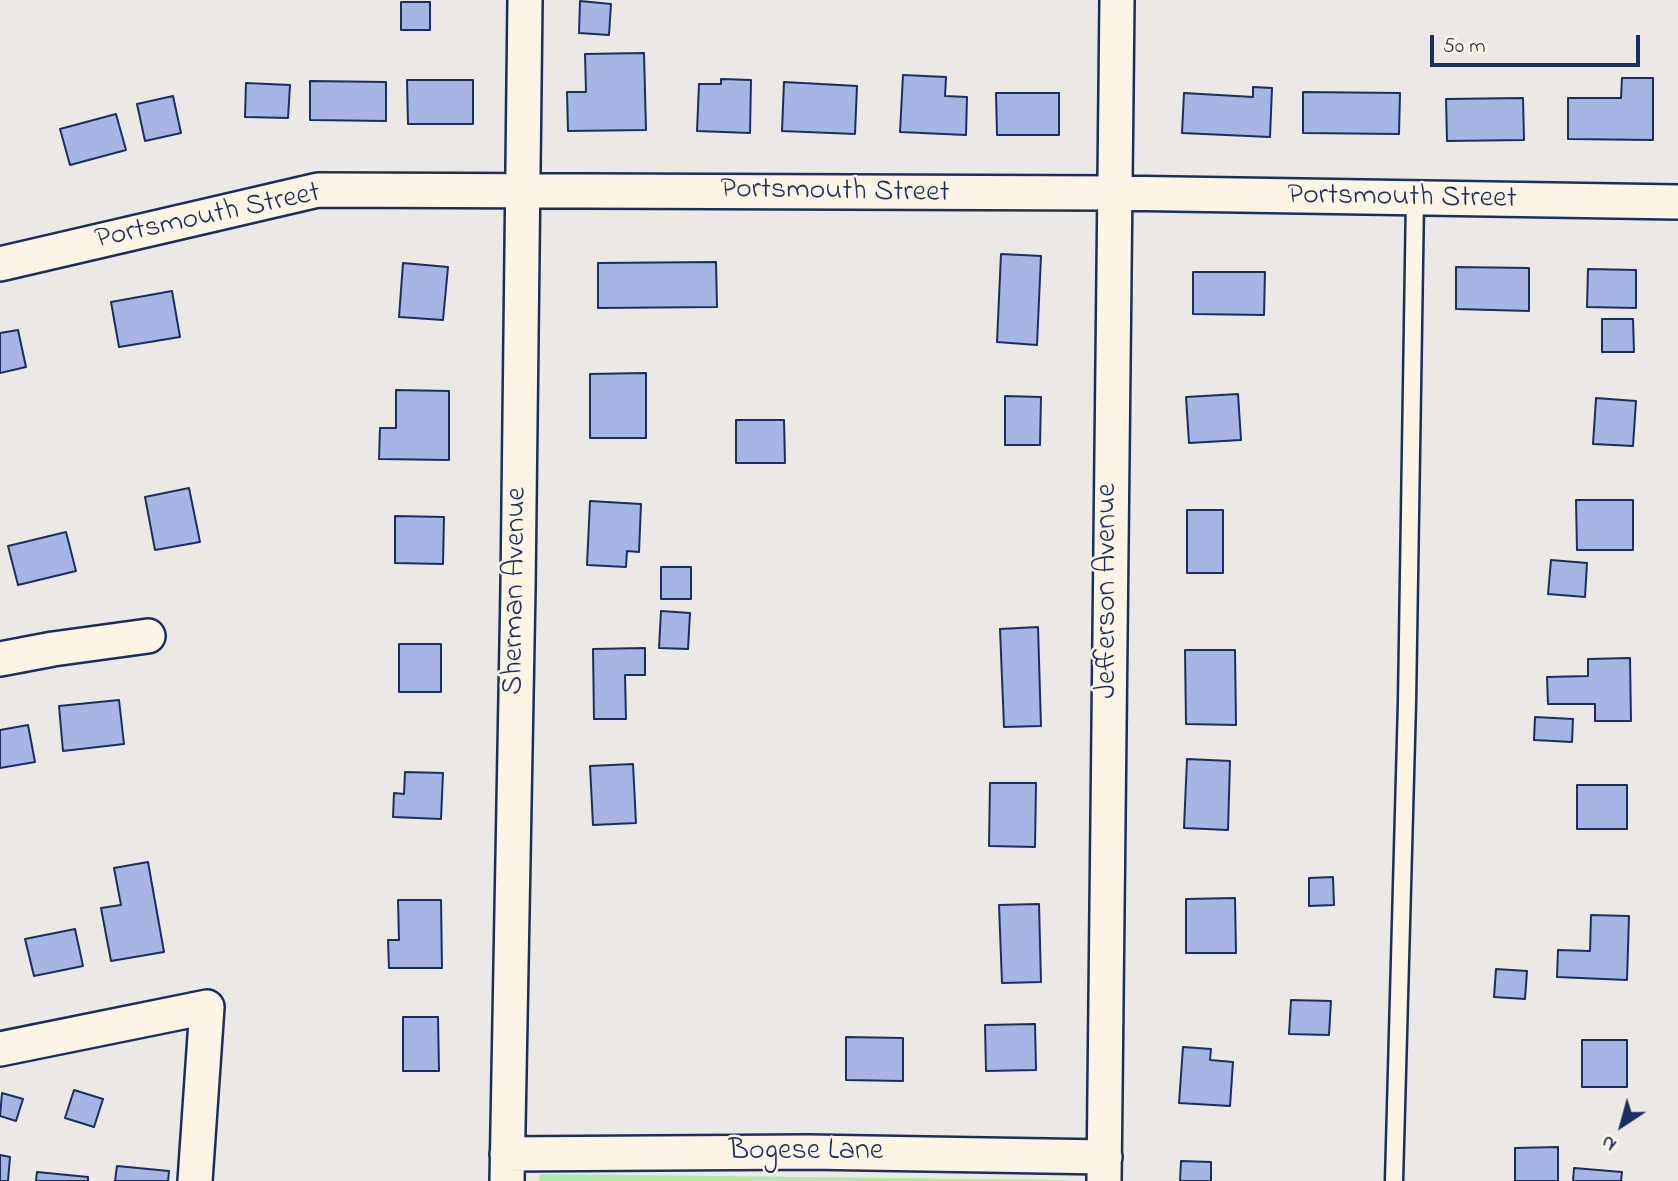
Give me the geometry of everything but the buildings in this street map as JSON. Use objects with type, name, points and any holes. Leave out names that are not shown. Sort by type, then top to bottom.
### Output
[{"type":"street","name":"Sherman Avenue","points":[[507,1168],[518,602],[520,189],[524,0]]},
{"type":"street","name":"Jefferson Avenue","points":[[1104,1169],[1116,0]]},
{"type":"street","name":"Portsmouth Street","points":[[0,264],[318,190],[520,189],[998,195],[1113,193],[1678,202]]},
{"type":"street","points":[[0,659],[148,636]]},
{"type":"street","points":[[0,1049],[207,1006],[195,1181]]},
{"type":"street","name":"Bogese Lane","points":[[507,1168],[808,1152],[1104,1169]]},
{"type":"lane","points":[[1394,1181],[1407,702],[1415,199]]},
{"type":"green space","points":[[541,1174],[1066,1180],[1068,1181],[538,1181]]}]
